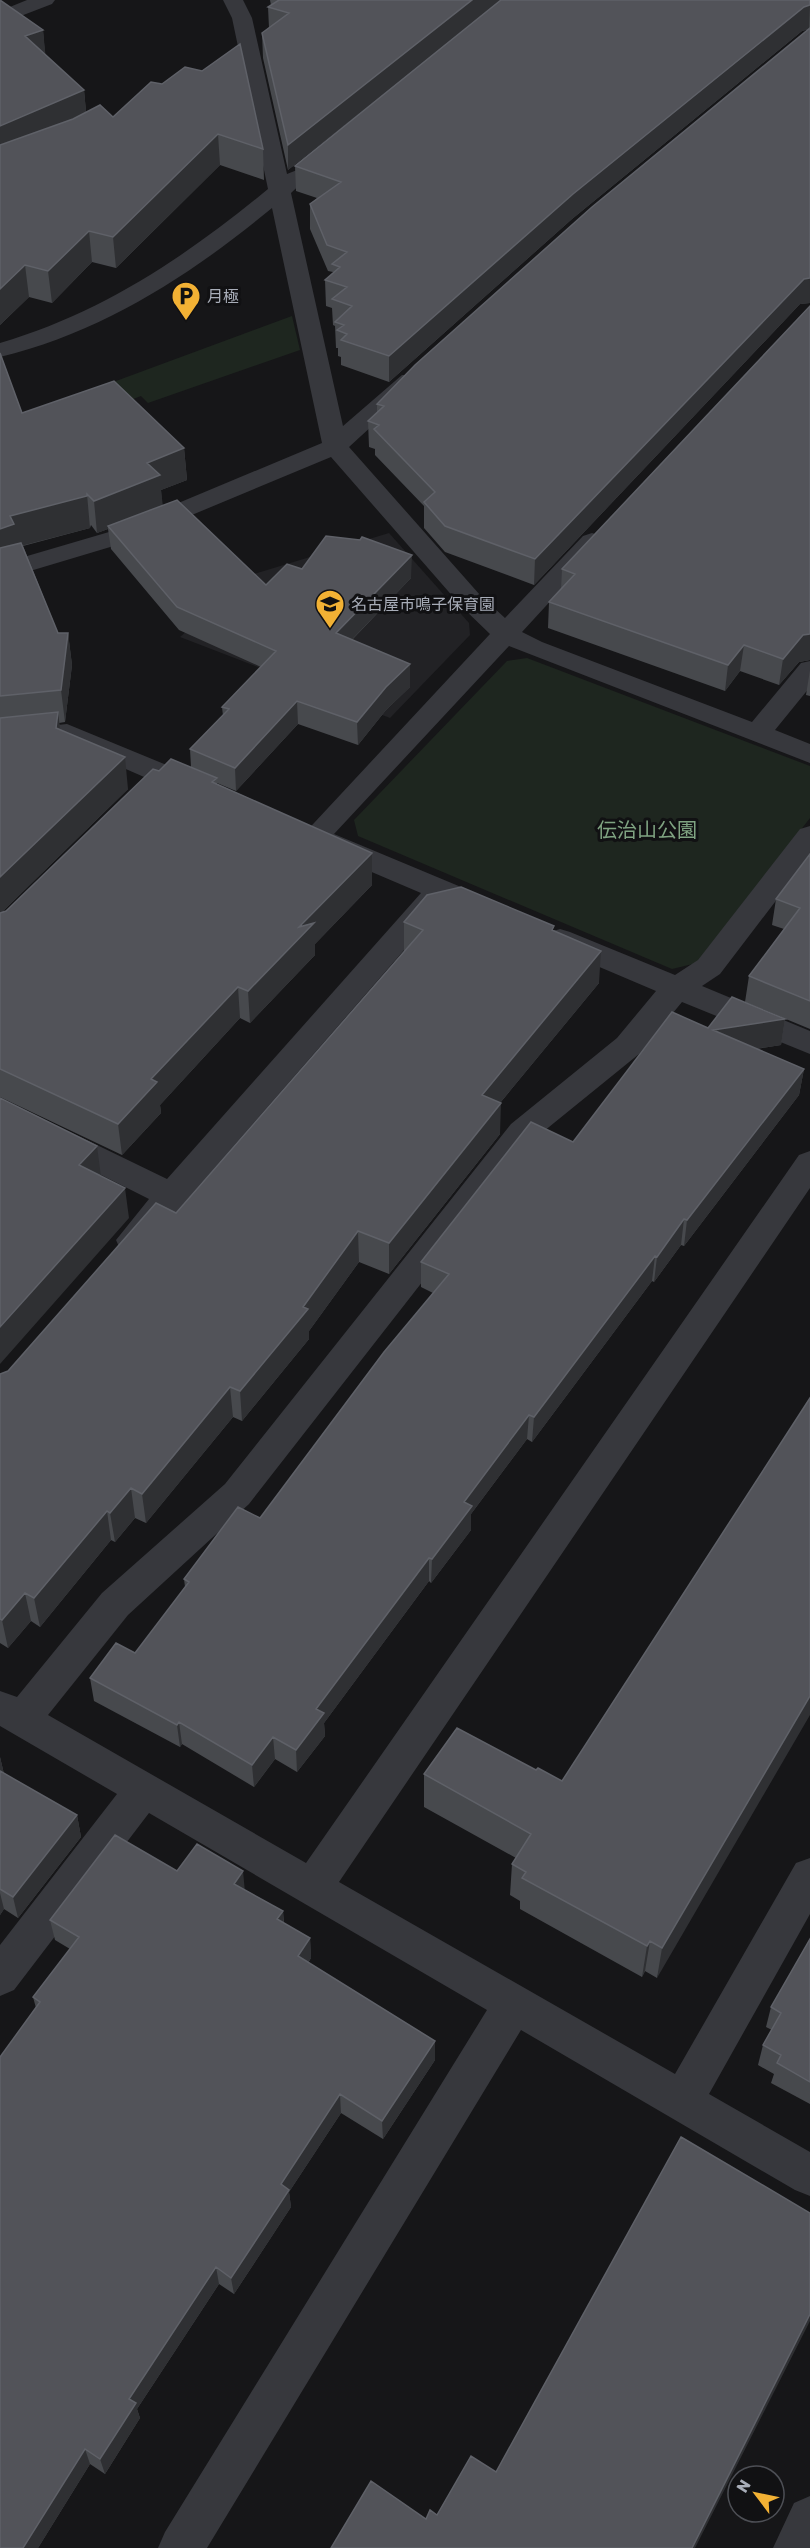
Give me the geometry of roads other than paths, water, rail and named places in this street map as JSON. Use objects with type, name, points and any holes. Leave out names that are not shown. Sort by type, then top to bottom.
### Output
[{"type":"street","points":[[0,18],[45,0]]},
{"type":"street","points":[[233,0],[242,18],[240,65],[281,190],[335,446],[471,601],[506,634],[533,648],[810,754]]},
{"type":"street","points":[[0,350],[84,319],[138,293],[193,259],[317,160]]},
{"type":"street","points":[[0,572],[118,537],[335,446],[426,366]]},
{"type":"street","points":[[608,524],[506,634],[304,832],[810,1043]]},
{"type":"street","points":[[757,734],[810,669]]},
{"type":"street","points":[[0,740],[67,733],[154,783],[218,797]]},
{"type":"street","points":[[810,836],[709,967],[678,987],[651,1016],[628,1046],[522,1132],[237,1494],[115,1604],[10,1713],[810,2175]]},
{"type":"street","points":[[109,1266],[441,890]]},
{"type":"street","points":[[0,1110],[171,1195]]},
{"type":"street","points":[[313,1886],[810,1162]]},
{"type":"street","points":[[0,1977],[144,1789]]},
{"type":"street","points":[[682,2102],[810,1876]]},
{"type":"street","points":[[181,2548],[513,2005]]},
{"type":"street","points":[[796,2548],[810,2519]]},
{"type":"place","name":"月極","points":[[186,322]]},
{"type":"place","name":"名古屋市鳴子保育園","points":[[330,630]]},
{"type":"park label","name":"伝治山公園","points":[[647,830]]}]
